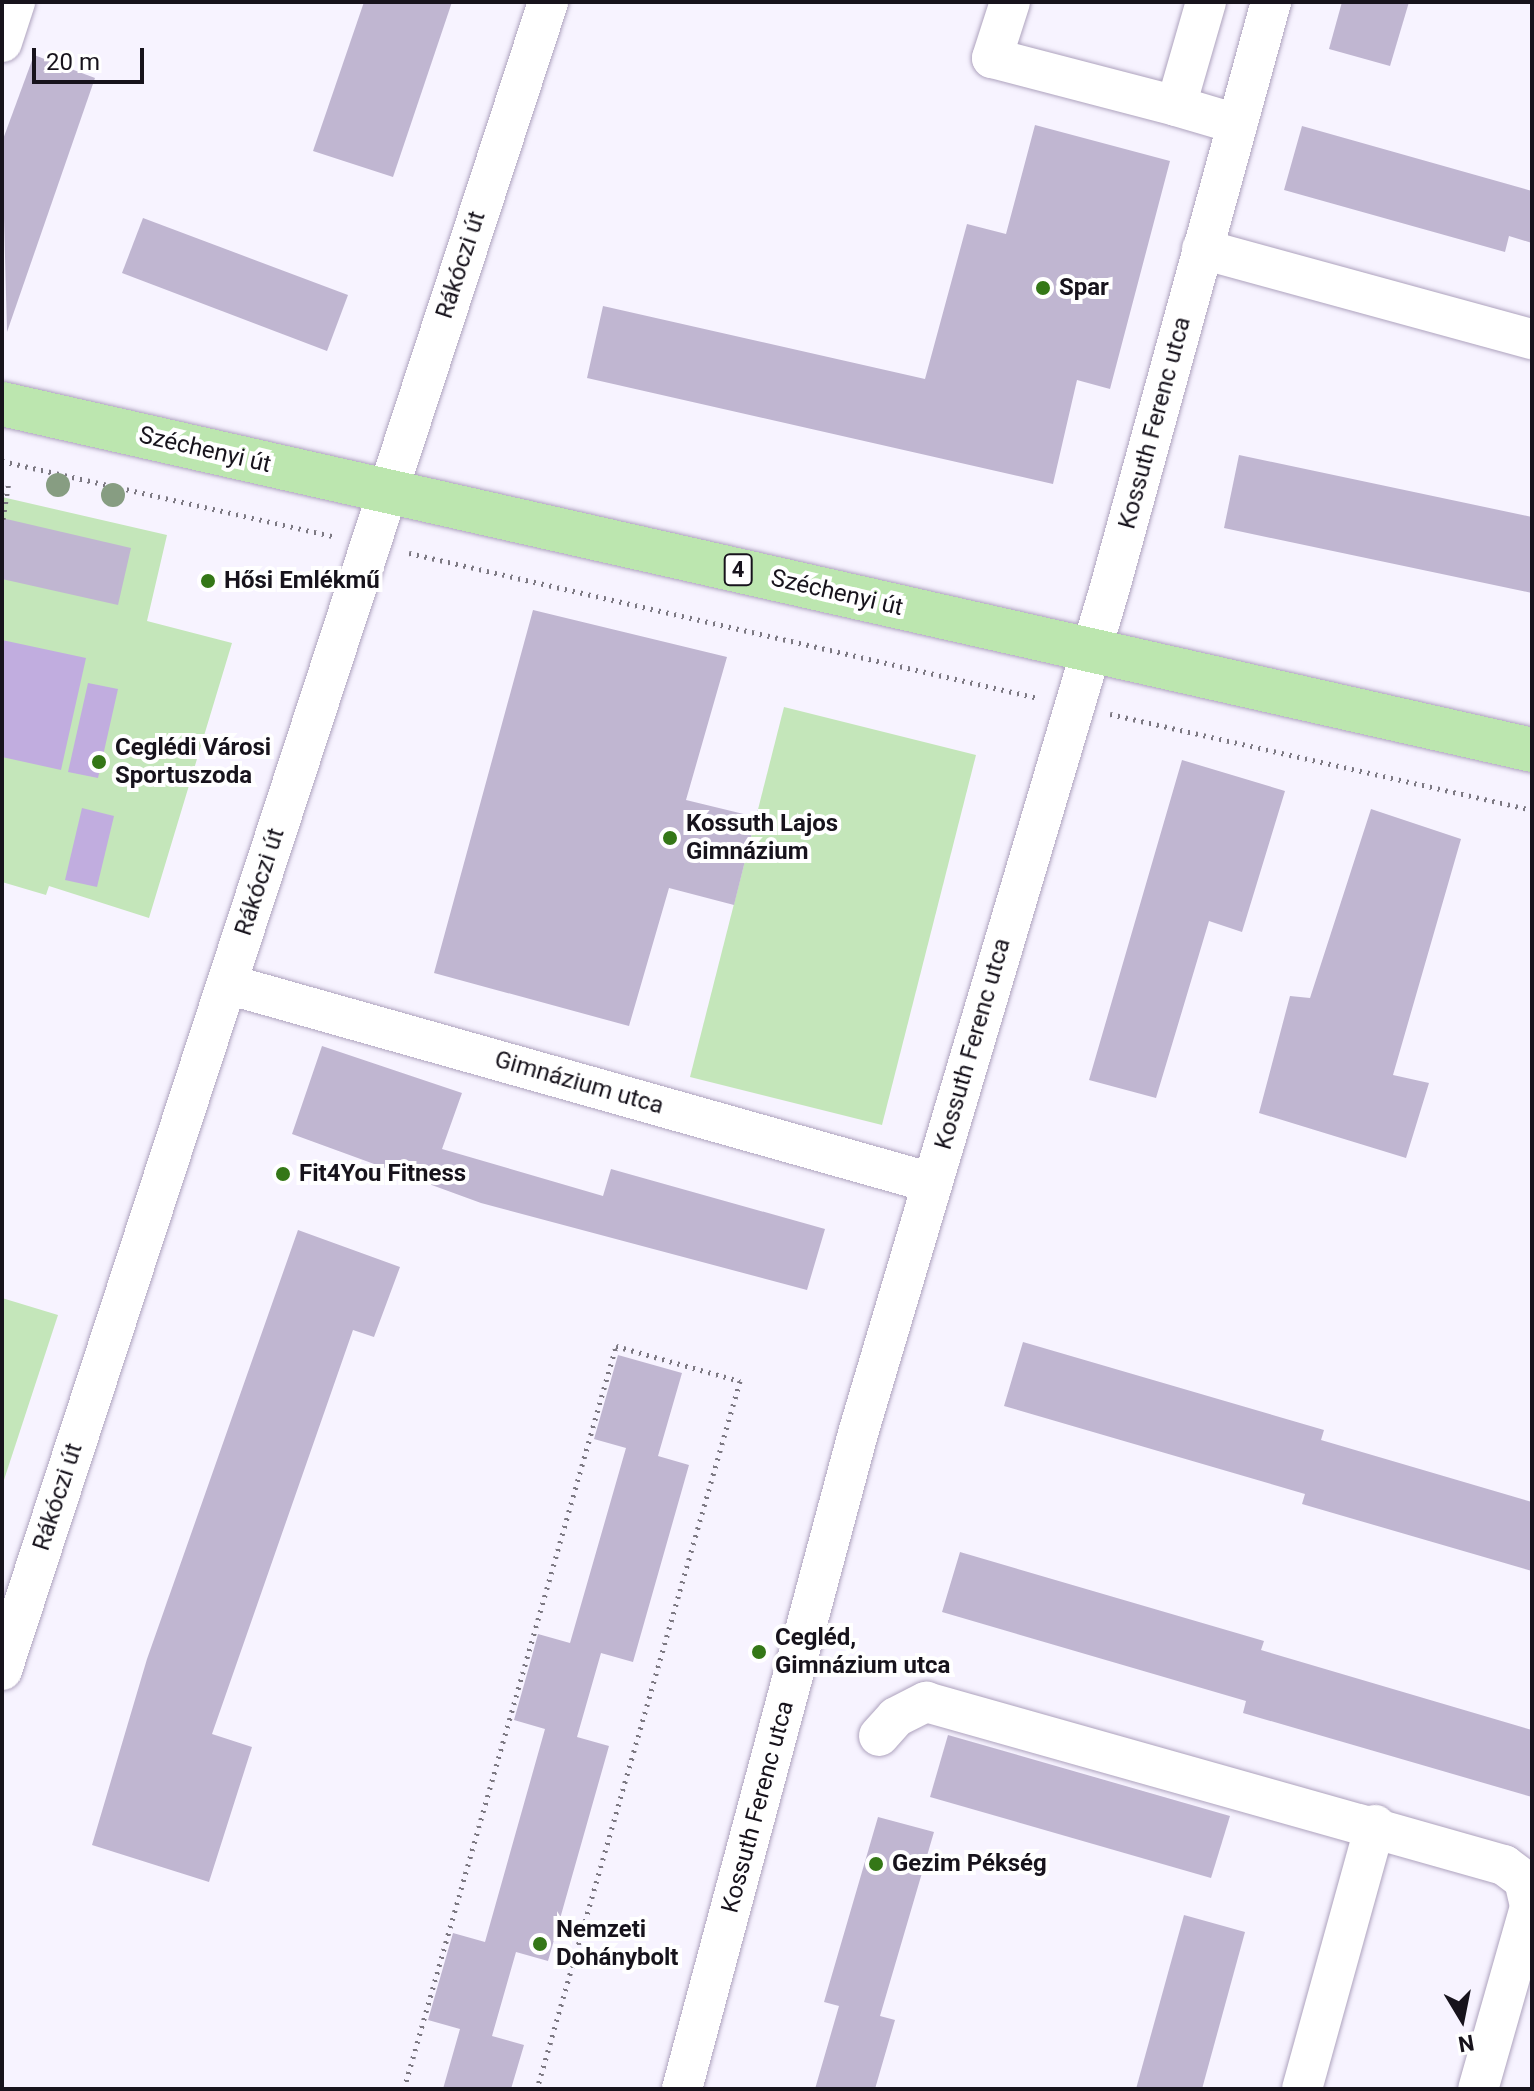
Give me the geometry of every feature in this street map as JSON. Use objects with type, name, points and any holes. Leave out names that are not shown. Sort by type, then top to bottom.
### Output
[{"type":"main road","name":"Széchenyi út","points":[[2,404],[1532,750]]},
{"type":"street","points":[[2,42],[15,2]]},
{"type":"street","name":"Rákóczi út","points":[[2,1670],[548,2]]},
{"type":"street","points":[[1010,2],[992,58],[1237,124]]},
{"type":"street","points":[[1176,106],[1206,2]]},
{"type":"street","name":"Kossuth Ferenc utca","points":[[682,2089],[932,1183],[1090,650],[1271,2]]},
{"type":"street","points":[[1202,249],[1532,339]]},
{"type":"street","name":"Gimnázium utca","points":[[227,984],[932,1183]]},
{"type":"street","points":[[879,1736],[896,1717],[926,1702],[1375,1825],[1504,1865],[1524,1880],[1530,1907],[1478,2089]]},
{"type":"street","points":[[1302,2089],[1375,1825]]},
{"type":"path","points":[[2,461],[1532,810]]},
{"type":"path","points":[[3,519],[9,483]]},
{"type":"path","points":[[404,2089],[616,1346],[740,1381],[537,2089]]},
{"type":"green space","name":"Ceglédi Városi Sportuszoda","points":[[2,497],[167,535],[147,621],[232,643],[149,918],[49,886],[46,895],[2,882]]},
{"type":"green space","points":[[784,707],[976,755],[882,1125],[690,1077]]},
{"type":"green space","points":[[2,1298],[58,1315],[2,1486]]},
{"type":"shaded area","points":[[2,640],[86,658],[61,770],[2,757]]},
{"type":"shaded area","points":[[88,683],[118,689],[98,778],[68,772]]},
{"type":"shaded area","points":[[82,808],[114,816],[97,887],[65,880]]},
{"type":"building","points":[[364,2],[452,2],[393,177],[313,151]]},
{"type":"building","points":[[1342,2],[1409,2],[1390,66],[1329,49]]},
{"type":"building","points":[[34,55],[95,78],[7,332],[2,142]]},
{"type":"building","points":[[1035,125],[1170,161],[1110,389],[1077,380],[1053,484],[587,378],[603,306],[925,379],[967,224],[1006,234]]},
{"type":"building","points":[[1302,126],[1532,191],[1532,243],[1509,236],[1505,252],[1284,190]]},
{"type":"building","points":[[143,218],[348,295],[327,351],[122,273]]},
{"type":"building","points":[[1239,455],[1532,517],[1532,593],[1224,528]]},
{"type":"building","points":[[2,518],[131,548],[118,605],[2,579]]},
{"type":"building","points":[[533,610],[727,657],[686,800],[756,817],[734,905],[669,888],[629,1026],[434,973]]},
{"type":"building","points":[[1182,760],[1285,791],[1242,932],[1209,921],[1156,1098],[1089,1080]]},
{"type":"building","points":[[1371,809],[1461,839],[1393,1075],[1429,1083],[1406,1158],[1259,1113],[1290,996],[1310,998]]},
{"type":"building","points":[[322,1046],[462,1093],[442,1149],[603,1196],[611,1169],[825,1229],[807,1290],[481,1203],[292,1134]]},
{"type":"building","points":[[298,1230],[400,1267],[374,1337],[353,1330],[212,1734],[252,1747],[209,1882],[92,1845],[147,1659]]},
{"type":"building","points":[[1023,1342],[1324,1430],[1321,1440],[1532,1502],[1532,1571],[1302,1504],[1305,1494],[1004,1406]]},
{"type":"building","points":[[618,1355],[682,1373],[658,1456],[689,1465],[633,1662],[601,1653],[577,1737],[609,1746],[548,1961],[516,1952],[492,2036],[524,2045],[511,2089],[443,2089],[460,2029],[428,2020],[453,1933],[485,1942],[545,1729],[514,1720],[538,1634],[570,1643],[626,1448],[594,1439]]},
{"type":"building","points":[[960,1552],[1264,1641],[1261,1650],[1532,1730],[1532,1797],[1243,1713],[1246,1701],[942,1612]]},
{"type":"building","points":[[948,1735],[1230,1816],[1211,1878],[930,1797]]},
{"type":"building","points":[[878,1817],[934,1832],[880,2016],[895,2020],[875,2089],[815,2089],[839,2006],[824,2002]]},
{"type":"building","points":[[1184,1915],[1245,1932],[1202,2089],[1136,2089]]},
{"type":"place","name":"Spar","points":[[1043,288]]},
{"type":"place","name":"Hősi Emlékmű","points":[[208,581]]},
{"type":"place","name":"Ceglédi Városi Sportuszoda","points":[[99,762]]},
{"type":"place","name":"Kossuth Lajos Gimnázium","points":[[670,838]]},
{"type":"place","name":"Fit4You Fitness","points":[[283,1174]]},
{"type":"place","name":"Cegléd, Gimnázium utca","points":[[759,1652]]},
{"type":"place","name":"Gezim Pékség","points":[[876,1864]]},
{"type":"place","name":"Nemzeti Dohánybolt","points":[[540,1944]]}]
